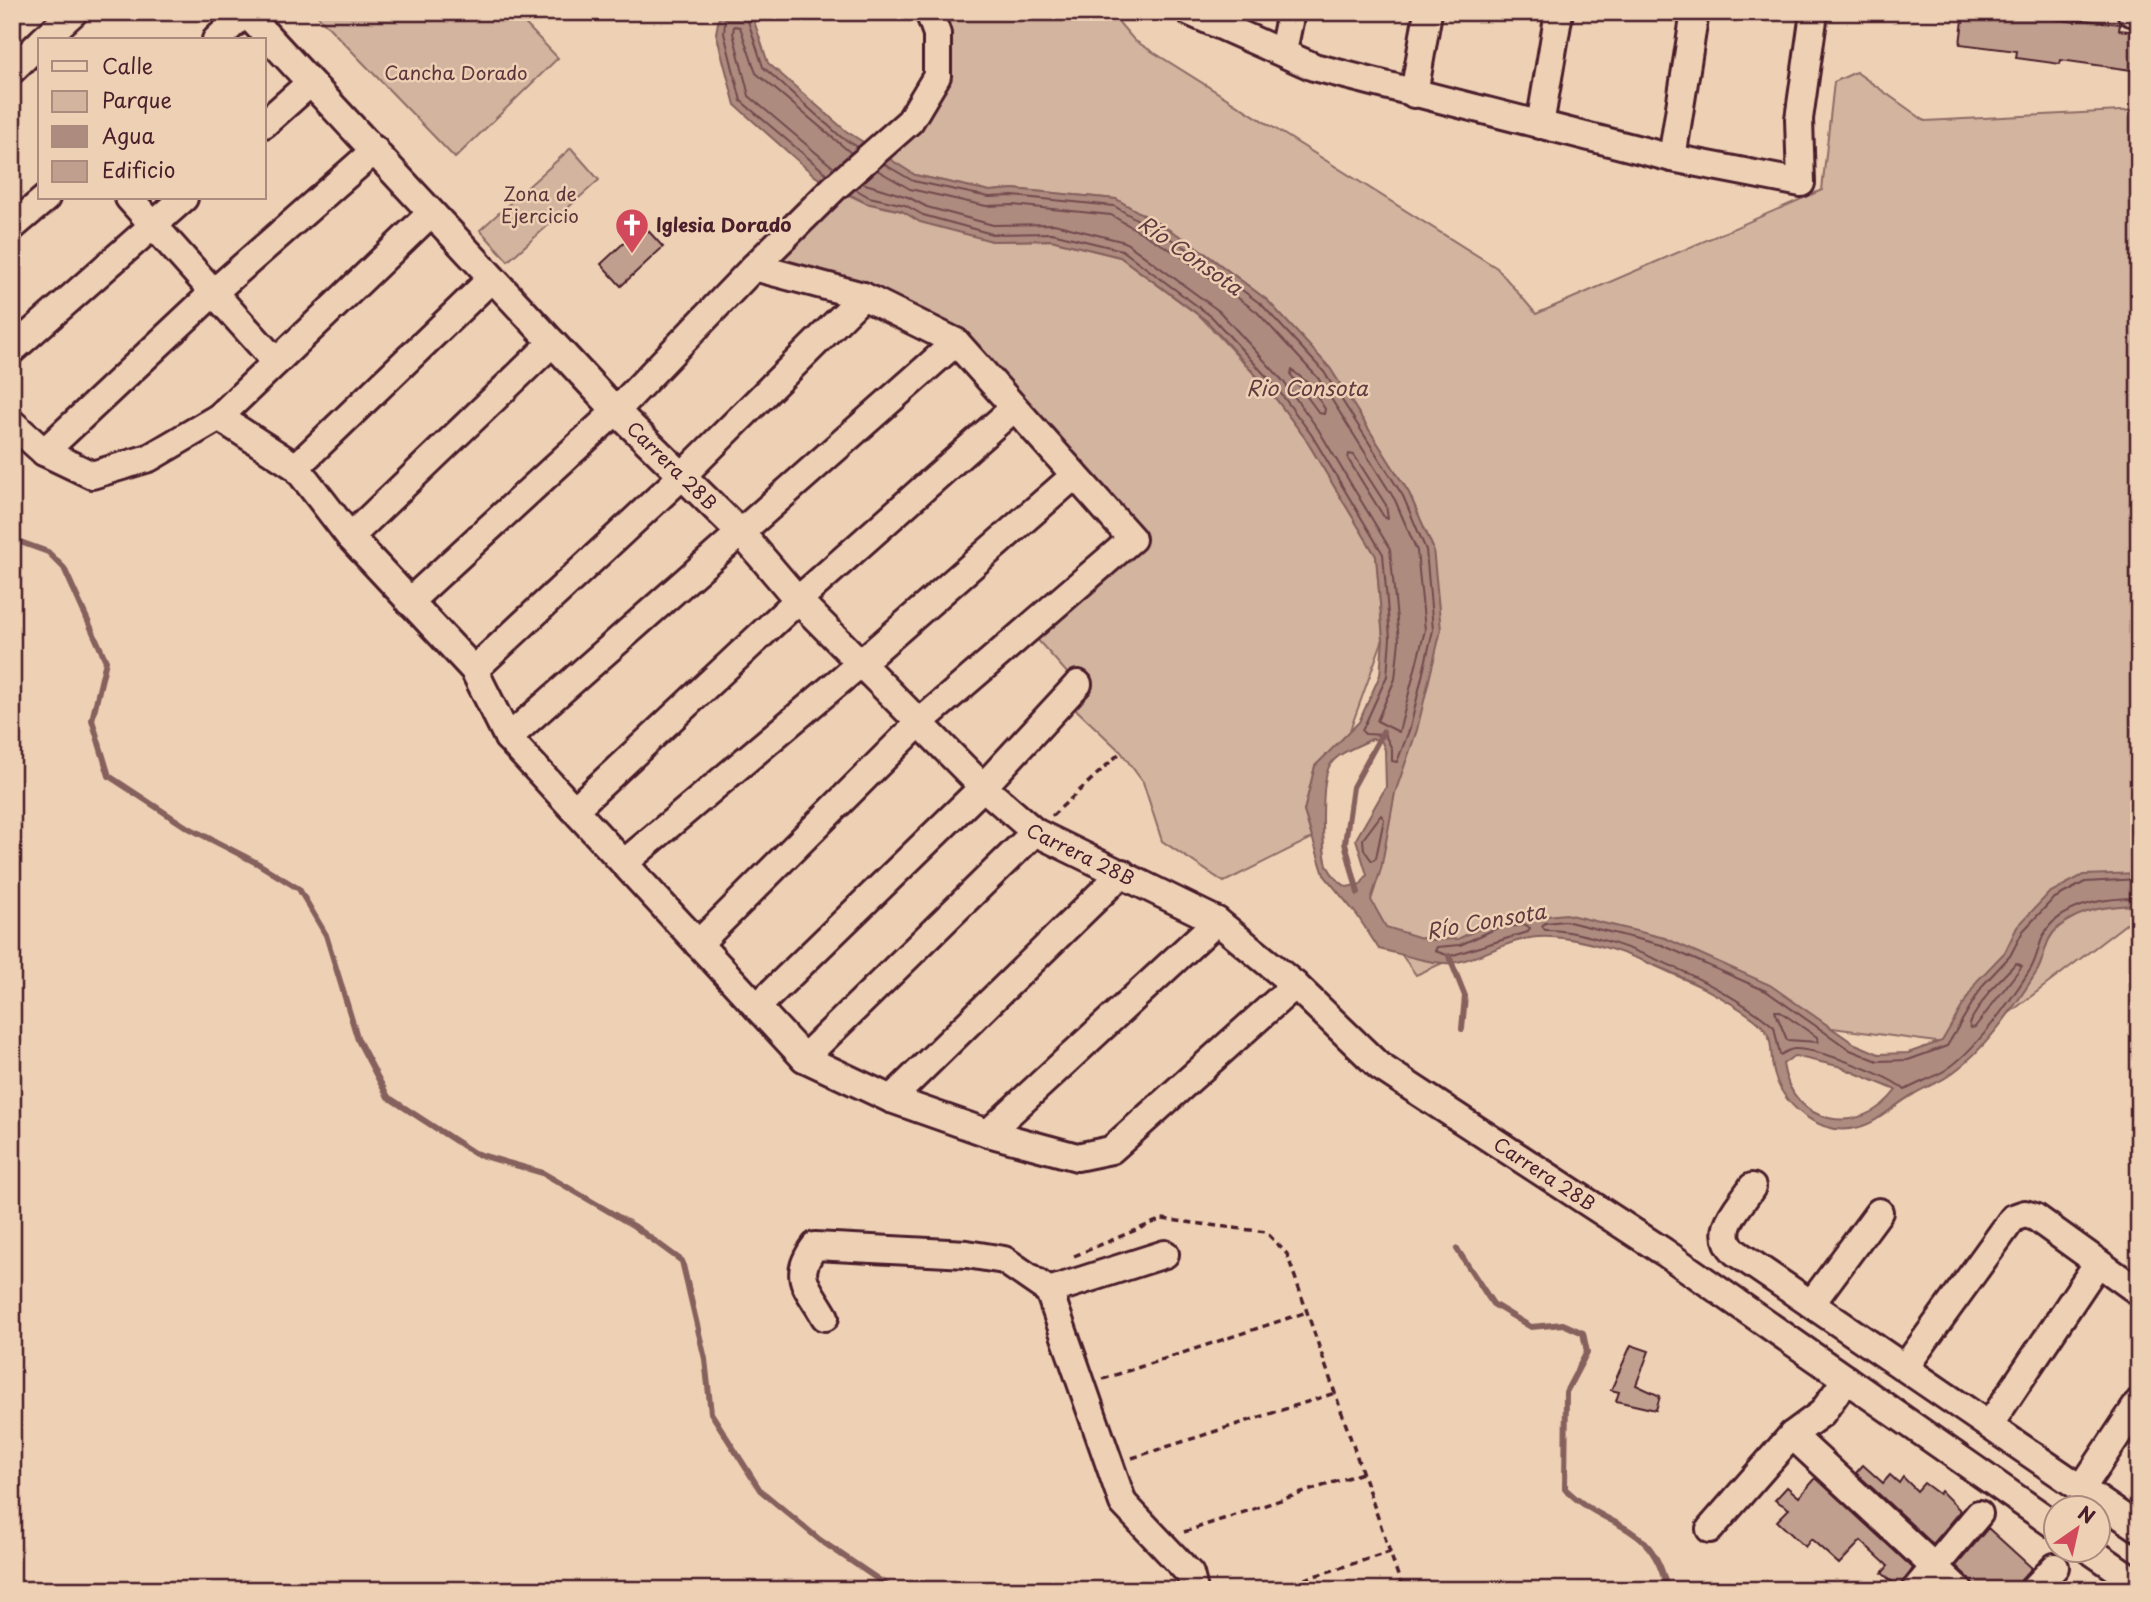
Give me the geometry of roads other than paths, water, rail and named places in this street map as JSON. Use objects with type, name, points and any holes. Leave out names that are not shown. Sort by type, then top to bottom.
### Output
[{"type":"street","points":[[46,38],[74,12]]},
{"type":"street","points":[[218,38],[245,12]]},
{"type":"street","name":"Carrera 28B","points":[[245,12],[616,411],[742,534],[798,600],[983,786],[1035,832],[1217,921],[1295,985],[1379,1066],[1664,1252],[2042,1516]]},
{"type":"street","points":[[410,602],[616,411],[834,188],[910,121],[937,76],[937,34],[929,12]]},
{"type":"street","points":[[1190,12],[1314,67],[1672,158],[1801,183],[1799,119],[1813,20],[1811,12]]},
{"type":"street","points":[[1283,51],[1292,12]]},
{"type":"street","points":[[1414,94],[1428,12]]},
{"type":"street","points":[[1540,125],[1559,12]]},
{"type":"street","points":[[1672,158],[1695,12]]},
{"type":"street","points":[[2131,12],[2139,13]]},
{"type":"street","points":[[12,70],[38,46]]},
{"type":"street","points":[[266,122],[310,83]]},
{"type":"street","points":[[44,453],[214,292],[374,150]]},
{"type":"street","points":[[12,228],[44,200]]},
{"type":"street","points":[[131,200],[276,362]]},
{"type":"street","points":[[12,350],[182,200]]},
{"type":"street","points":[[12,424],[44,453],[92,475],[149,458],[219,417],[431,213]]},
{"type":"street","points":[[698,944],[920,722],[1132,539],[956,342],[863,296],[754,267]]},
{"type":"street","points":[[296,467],[491,279]]},
{"type":"street","points":[[474,670],[683,475],[863,296]]},
{"type":"street","points":[[508,738],[742,534],[956,342]]},
{"type":"street","points":[[350,537],[552,343]]},
{"type":"street","points":[[575,810],[798,600],[1014,408]]},
{"type":"street","points":[[219,417],[296,467],[350,537],[474,670],[508,738],[804,1058],[891,1099],[988,1133],[1077,1157],[1111,1150],[1295,985]]},
{"type":"street","points":[[624,863],[862,662],[1074,476]]},
{"type":"street","points":[[757,1007],[983,786],[1077,684]]},
{"type":"street","points":[[804,1058],[1035,832]]},
{"type":"street","points":[[891,1099],[1122,873]]},
{"type":"street","points":[[988,1133],[1217,921]]},
{"type":"street","points":[[1752,1187],[1724,1231],[1726,1242],[1811,1304],[1906,1366],[2139,1528]]},
{"type":"street","points":[[1811,1304],[1879,1212]]},
{"type":"street","points":[[1906,1366],[2012,1218],[2025,1214],[2035,1217],[2139,1292]]},
{"type":"street","points":[[825,1317],[801,1274],[803,1263],[815,1246],[967,1254],[1004,1260],[1049,1291],[1123,1503],[1189,1574],[1194,1590]]},
{"type":"street","points":[[1049,1291],[1165,1254]]},
{"type":"street","points":[[1990,1424],[2097,1264]]},
{"type":"street","points":[[1710,1529],[1792,1435],[1822,1413],[1846,1379]]},
{"type":"street","points":[[2082,1488],[2139,1402]]},
{"type":"street","points":[[1792,1435],[1959,1590]]},
{"type":"street","points":[[1915,1590],[1979,1514]]},
{"type":"street","points":[[2111,1564],[2139,1584]]},
{"type":"street","points":[[2033,1590],[2055,1567]]},
{"type":"water","name":"Rio Consota","points":[[720,12],[751,12],[768,63],[846,131],[915,175],[990,191],[1013,189],[1116,199],[1190,242],[1267,300],[1330,368],[1409,493],[1433,548],[1441,630],[1417,730],[1395,793],[1381,869],[1371,900],[1386,927],[1428,940],[1458,939],[1495,921],[1566,914],[1665,938],[1770,985],[1853,1043],[1879,1054],[1908,1053],[1942,1041],[1977,981],[2005,952],[2017,927],[2049,893],[2083,875],[2139,873],[2139,905],[2107,907],[2087,912],[2059,927],[2047,943],[2039,967],[2027,986],[1998,1028],[1976,1053],[1947,1077],[1919,1091],[1876,1120],[1850,1129],[1816,1123],[1788,1100],[1773,1070],[1770,1039],[1753,1018],[1708,990],[1650,963],[1589,943],[1562,938],[1527,939],[1452,963],[1426,961],[1379,949],[1357,915],[1324,875],[1304,811],[1315,766],[1359,722],[1380,675],[1383,639],[1376,556],[1305,438],[1270,391],[1207,321],[1120,257],[1051,240],[992,241],[920,222],[902,211],[866,203],[816,177],[735,105],[716,33]],"holes":[[[1372,739],[1381,740],[1385,750],[1386,787],[1356,839],[1367,875],[1361,884],[1347,887],[1332,873],[1326,859],[1323,816],[1325,784],[1334,760]],[[1794,1056],[1838,1066],[1896,1090],[1881,1105],[1865,1115],[1847,1119],[1830,1118],[1813,1112],[1800,1101],[1789,1085],[1783,1064]]]},
{"type":"waterway","points":[[12,539],[48,552],[64,568],[106,661],[92,720],[109,776],[185,826],[257,863],[299,889],[326,935],[358,1040],[388,1097],[474,1153],[543,1173],[634,1226],[682,1261],[705,1359],[711,1413],[760,1490],[820,1540],[894,1590]]},
{"type":"waterway","name":"Río Consota","points":[[1358,893],[1345,843],[1353,787],[1383,732]]},
{"type":"waterway","points":[[1449,956],[1465,996],[1462,1029]]},
{"type":"waterway","points":[[1457,1249],[1493,1304],[1531,1327],[1563,1324],[1583,1333],[1587,1352],[1566,1392],[1565,1489],[1581,1503],[1640,1538],[1660,1567],[1667,1590]]},
{"type":"place","name":"Iglesia Dorado","points":[[632,255]]},
{"type":"park label","name":"Cancha Dorado","points":[[456,73]]},
{"type":"park label","name":"Zona de Ejercicio","points":[[540,205]]}]
